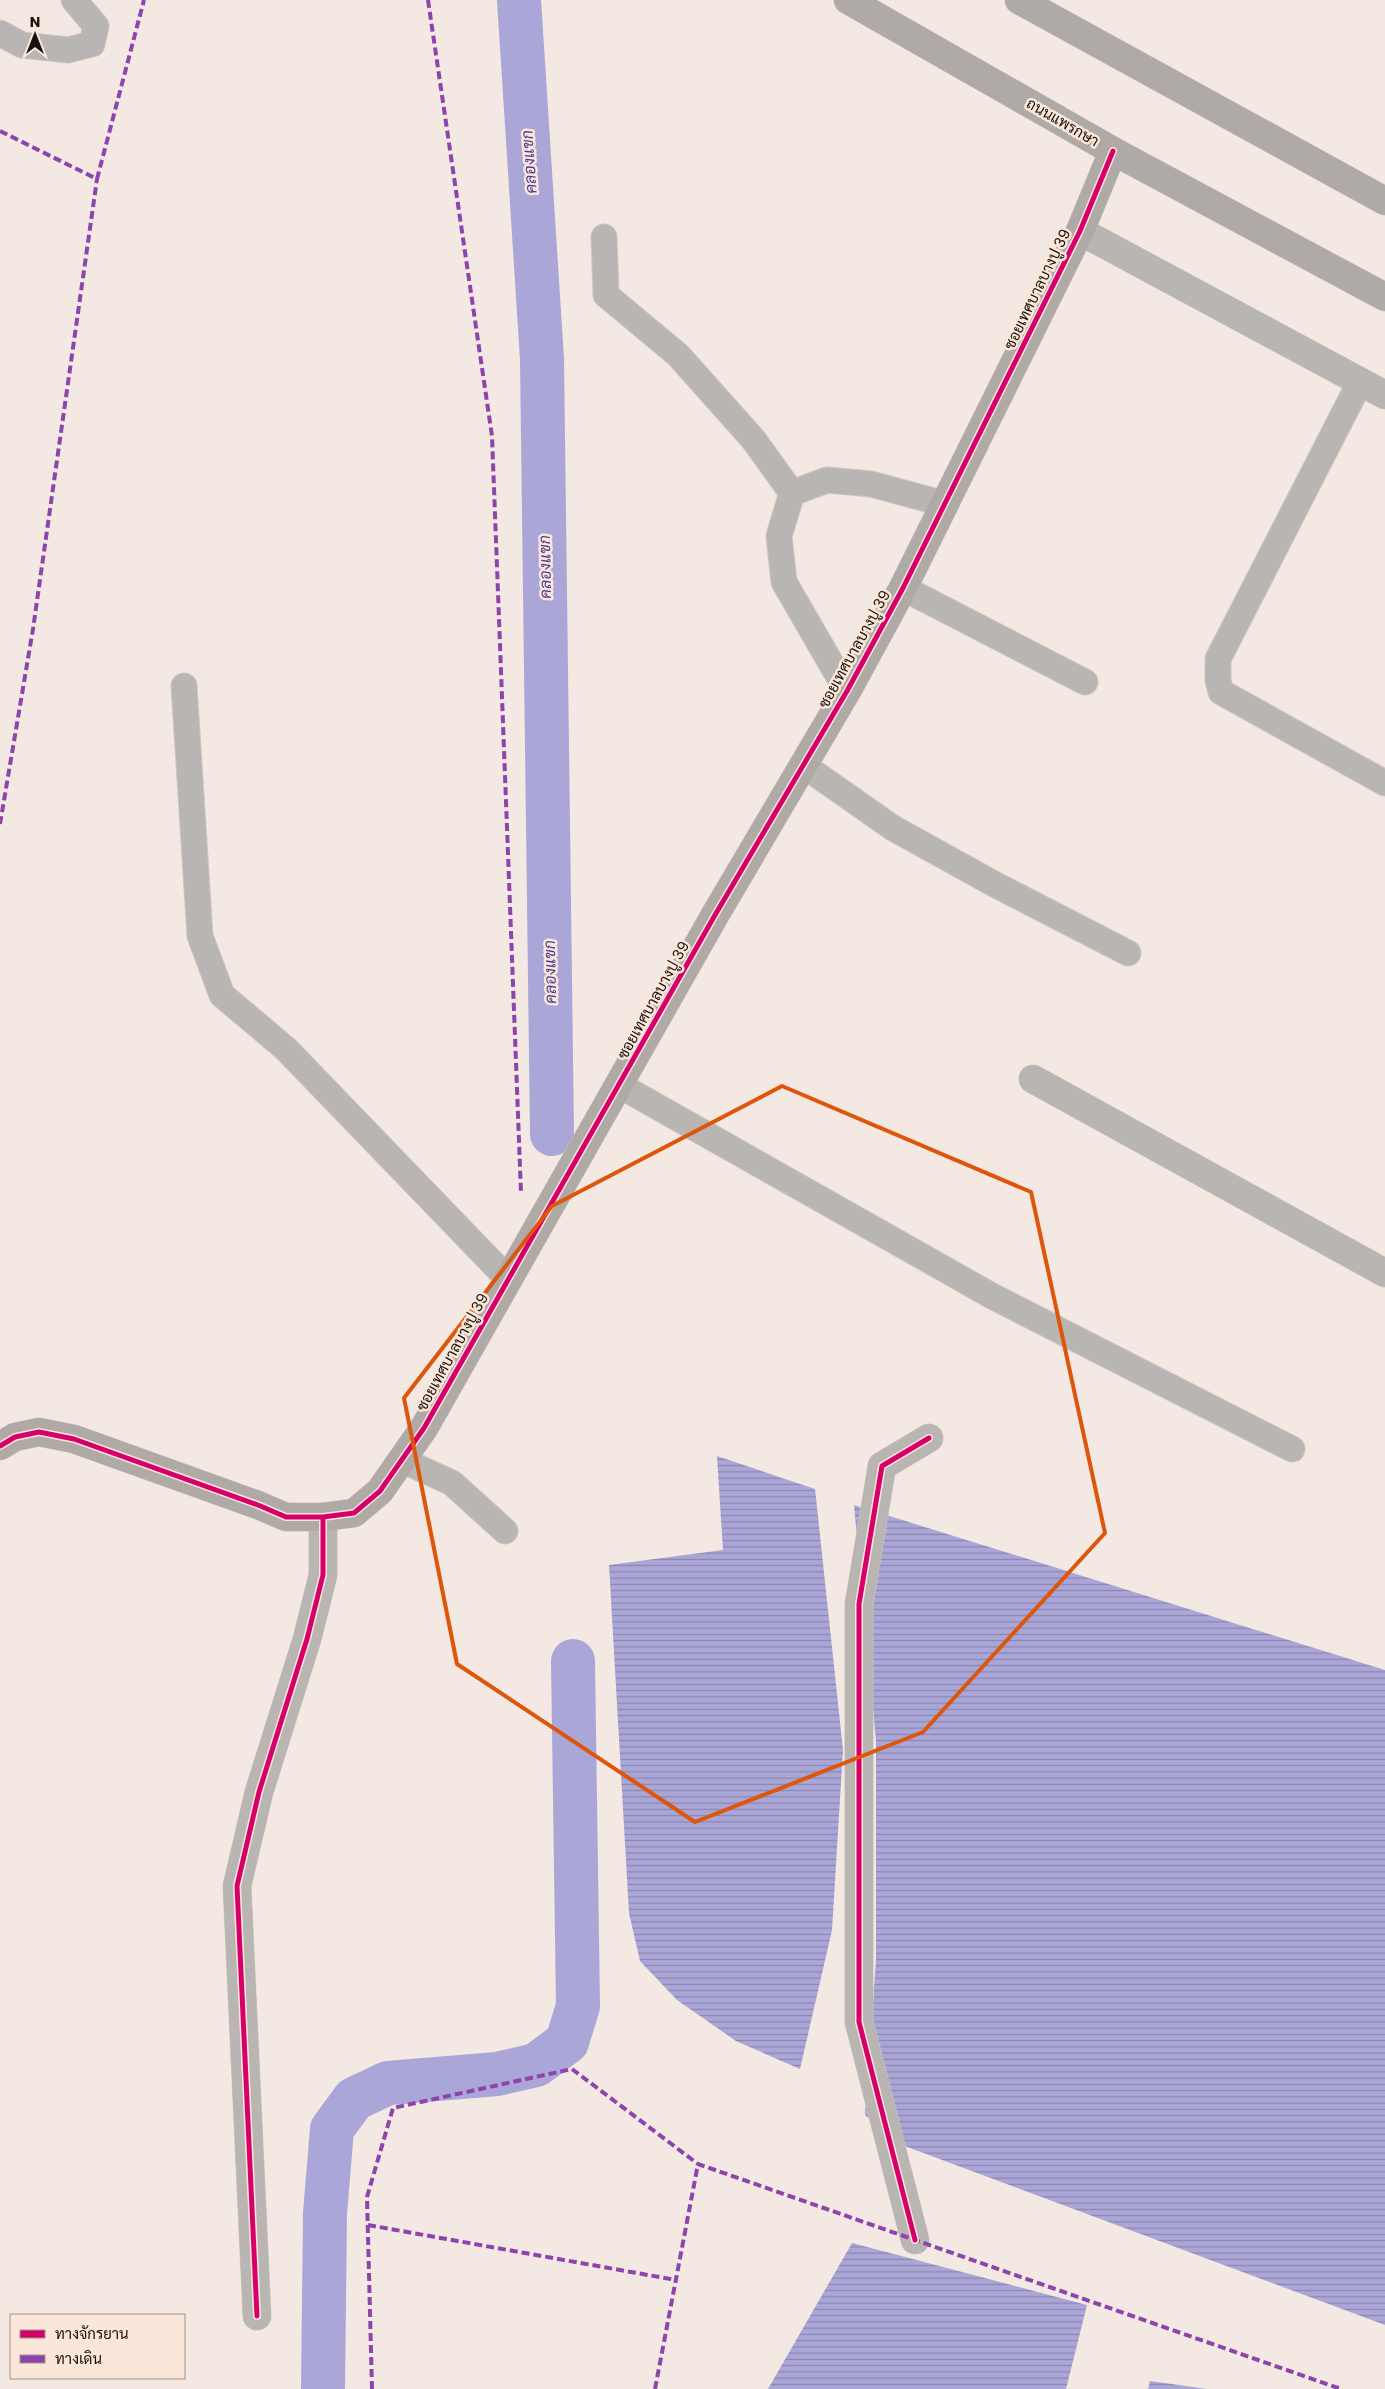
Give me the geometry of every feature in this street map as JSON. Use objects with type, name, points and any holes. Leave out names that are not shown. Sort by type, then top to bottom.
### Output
[{"type":"street","name":"ถนนแพรกษา","points":[[848,0],[1113,150],[1385,297]]},
{"type":"street","points":[[1020,0],[1385,201]]},
{"type":"street","name":"ซอยเทศบาลบางปู 39","points":[[0,1446],[15,1437],[39,1432],[74,1439],[258,1504],[286,1517],[323,1517],[354,1513],[380,1491],[424,1428],[619,1085],[847,691],[946,504],[1080,231],[1113,150]]},
{"type":"street","points":[[1080,231],[1385,395]]},
{"type":"street","points":[[1033,1079],[1385,1273]]},
{"type":"street","points":[[915,2240],[859,2022],[859,1604],[882,1466],[929,1438]]},
{"type":"street","points":[[257,2316],[237,1886],[259,1792],[307,1639],[323,1575],[323,1517]]},
{"type":"lane","points":[[0,33],[22,45],[68,50],[92,44],[96,26],[74,0]]},
{"type":"lane","points":[[604,237],[606,295],[678,355],[753,439],[792,493]]},
{"type":"lane","points":[[1360,382],[1218,659],[1218,680],[1221,692],[1385,783]]},
{"type":"lane","points":[[792,493],[827,480],[871,484],[946,504]]},
{"type":"lane","points":[[792,493],[779,536],[784,582],[847,691]]},
{"type":"lane","points":[[903,588],[1085,682]]},
{"type":"lane","points":[[184,686],[200,936],[222,995],[286,1049],[508,1279]]},
{"type":"lane","points":[[803,765],[893,828],[996,885],[1128,952]]},
{"type":"lane","points":[[619,1085],[992,1296],[1292,1449]]},
{"type":"lane","points":[[402,1460],[452,1484],[505,1531]]},
{"type":"highlighted area","points":[[782,1086],[1031,1192],[1105,1533],[923,1732],[695,1822],[457,1664],[404,1398],[552,1206]]},
{"type":"shaded area","points":[[717,1456],[815,1489],[843,1750],[832,1930],[800,2069],[736,2041],[677,2000],[640,1961],[629,1913],[609,1565],[723,1550]]},
{"type":"shaded area","points":[[854,1505],[1385,1670],[1385,2325],[902,2145],[865,2115],[876,1960],[876,1741]]},
{"type":"shaded area","points":[[852,2243],[1087,2305],[1066,2389],[768,2389]]},
{"type":"shaded area","points":[[1150,2381],[1207,2389],[1148,2389]]},
{"type":"waterway","name":"คลองแขก","points":[[519,0],[542,359],[552,1134]]},
{"type":"waterway","points":[[323,2389],[325,2213],[332,2129],[354,2099],[388,2083],[497,2074],[536,2065],[567,2042],[578,2006],[573,1661]]},
{"type":"marked path","points":[[0,131],[97,179],[144,0]]},
{"type":"marked path","points":[[428,0],[492,436],[521,1193]]},
{"type":"marked path","points":[[0,824],[33,629],[97,179]]},
{"type":"marked path","points":[[372,2389],[367,2197],[393,2108],[572,2069],[698,2164]]},
{"type":"marked path","points":[[655,2389],[698,2164],[1341,2389]]},
{"type":"marked path","points":[[368,2225],[676,2280]]},
{"type":"cycle path","points":[[0,1446],[15,1437],[39,1432],[74,1439],[258,1505],[286,1517],[323,1517],[354,1513],[380,1491],[424,1428],[715,915],[847,691],[903,588],[1080,231],[1113,151]]},
{"type":"cycle path","points":[[915,2240],[859,2022],[859,1604],[882,1466],[929,1438]]},
{"type":"cycle path","points":[[257,2316],[237,1886],[259,1792],[307,1639],[323,1575],[323,1517]]}]
